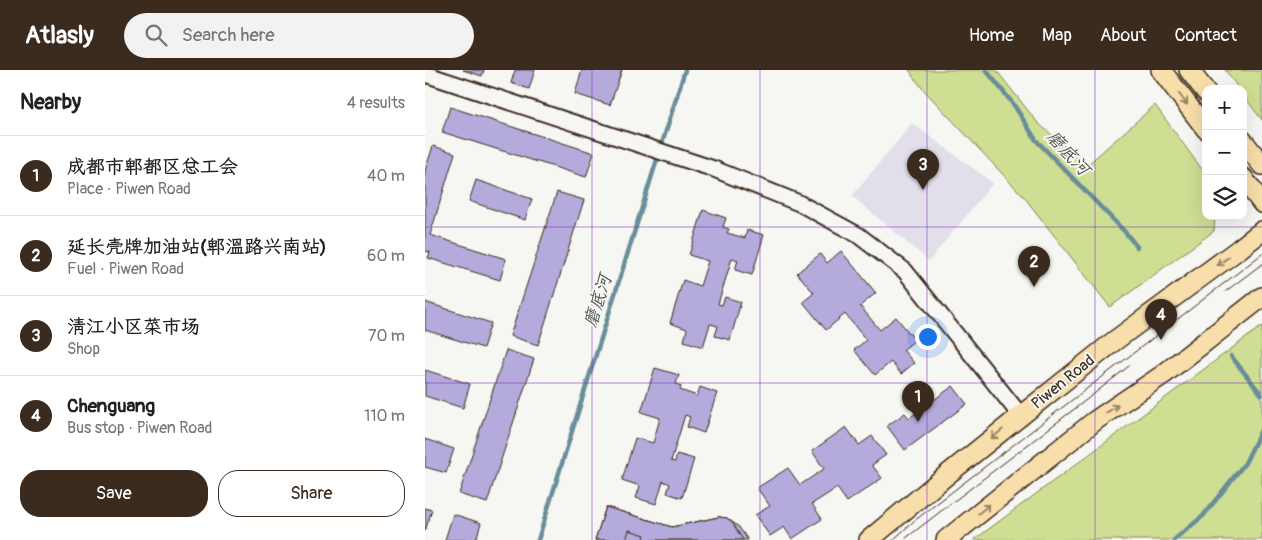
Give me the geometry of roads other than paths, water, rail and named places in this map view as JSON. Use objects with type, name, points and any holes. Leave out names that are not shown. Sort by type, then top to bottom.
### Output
[{"type":"main road","points":[[1161,70],[1202,124]]},
{"type":"main road","points":[[1189,70],[1202,87]]},
{"type":"main road","points":[[1247,146],[1262,165]]},
{"type":"main road","points":[[1247,183],[1262,203]]},
{"type":"main road","name":"Piwen Road","points":[[869,540],[1113,342],[1262,231]]},
{"type":"main road","points":[[946,540],[1096,420],[1164,374],[1262,297]]},
{"type":"street","points":[[425,74],[714,169],[799,203],[859,236],[905,271],[1021,416]]},
{"type":"waterway","name":"磨底河","points":[[538,540],[685,70]]},
{"type":"waterway","name":"磨底河","points":[[986,70],[1014,105],[1036,140],[1125,232],[1137,247]]},
{"type":"waterway","name":"磨底河","points":[[1231,356],[1262,395]]},
{"type":"waterway","name":"磨底河","points":[[1174,540],[1203,516],[1245,463],[1262,428]]},
{"type":"tram line","points":[[893,540],[914,521],[1262,254]]},
{"type":"tram line","points":[[1226,291],[1262,264]]},
{"type":"tram line","points":[[906,538],[1129,366]]},
{"type":"place","name":"清江小区菜市场","points":[[923,190]]},
{"type":"place","name":"延长壳牌加油站(郫温路兴南站)","points":[[1034,287]]},
{"type":"place","name":"Chenguang","points":[[1161,340]]},
{"type":"place","name":"成都市郫都区总工会","points":[[918,422]]}]
